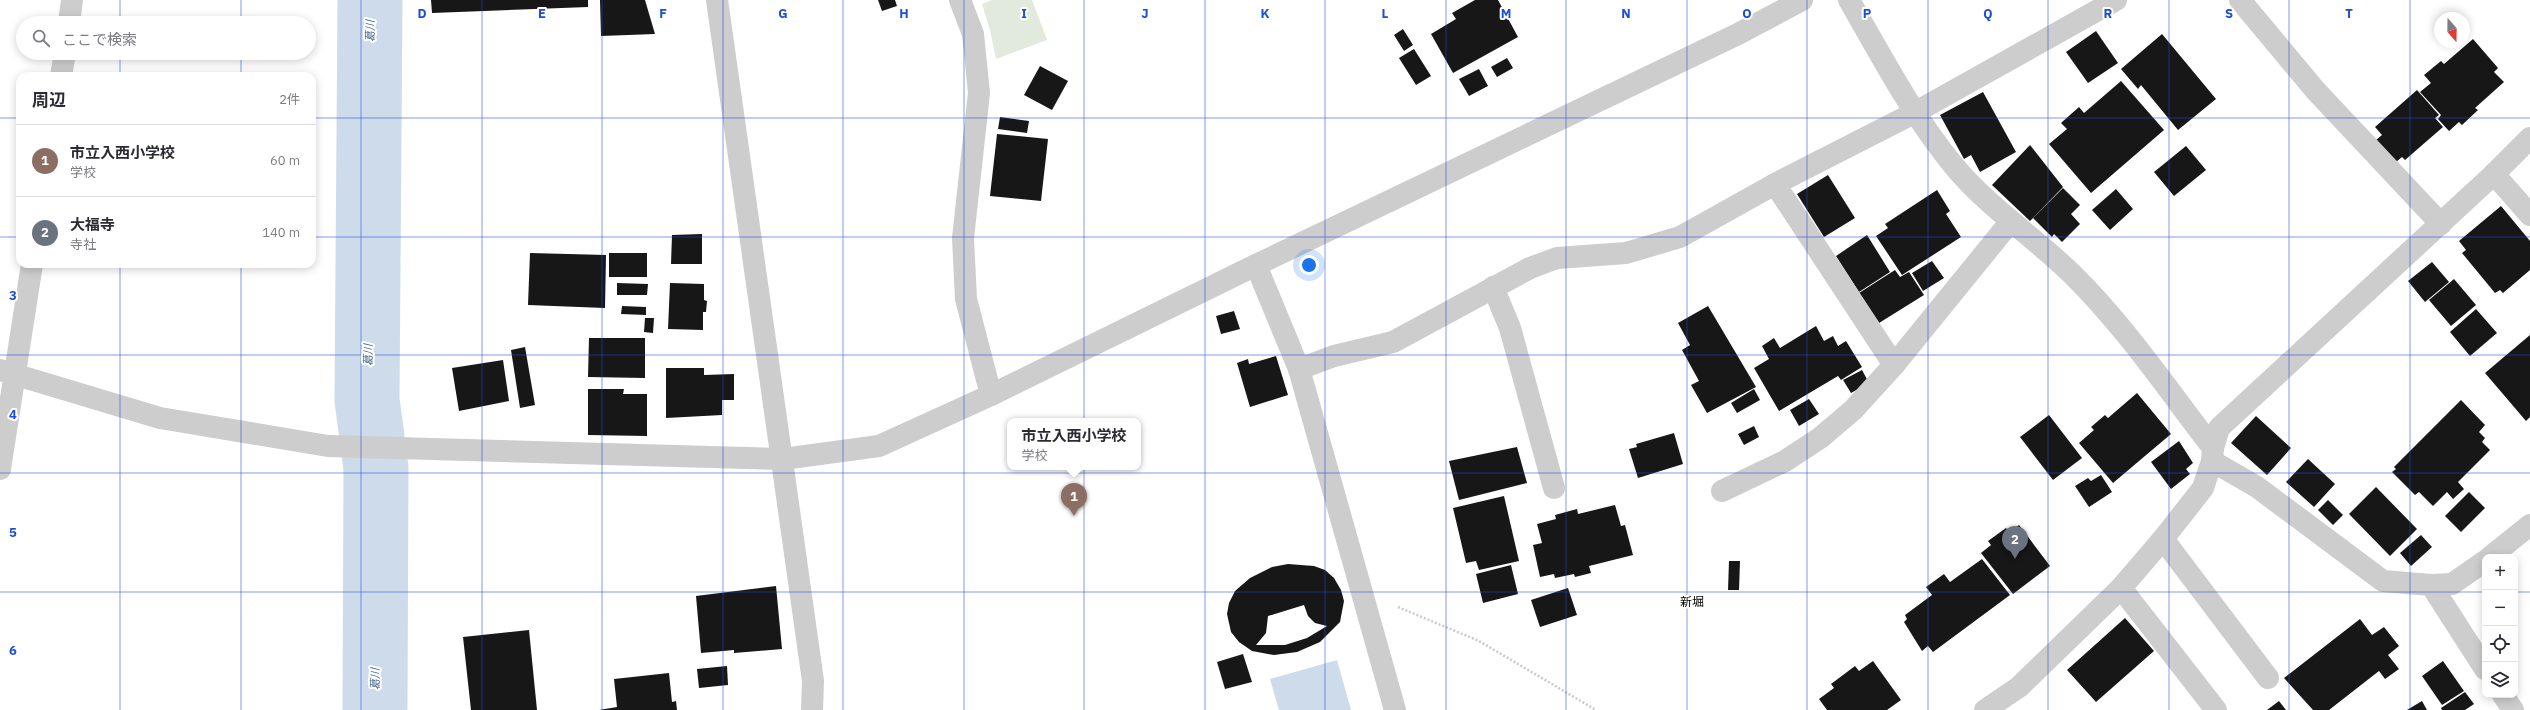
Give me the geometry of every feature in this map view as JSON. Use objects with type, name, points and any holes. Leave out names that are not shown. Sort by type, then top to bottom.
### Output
[{"type":"street","points":[[70,16],[72,0]]},
{"type":"street","points":[[717,0],[783,459],[813,681],[812,710]]},
{"type":"street","points":[[960,0],[973,34],[979,92],[963,238],[966,299],[991,395]]},
{"type":"street","points":[[7,372],[160,418],[328,446],[783,459],[879,446],[991,395],[1256,265],[1730,37],[1802,0]]},
{"type":"street","points":[[1849,0],[1914,113],[1955,167],[2010,221],[2072,274],[2118,326],[2213,454],[2383,581],[2431,585],[2452,584],[2482,563]]},
{"type":"street","points":[[1299,369],[1334,356],[1393,342],[1530,268],[1557,258],[1626,253],[1680,237],[1775,184],[1914,113],[2116,0]]},
{"type":"street","points":[[2240,0],[2316,91],[2441,224]]},
{"type":"street","points":[[62,72],[64,60]]},
{"type":"street","points":[[1985,710],[2019,687],[2121,588],[2163,539],[2203,488],[2219,428],[2441,224],[2530,138]]},
{"type":"street","points":[[2494,174],[2530,215]]},
{"type":"street","points":[[1775,184],[1894,365]]},
{"type":"street","points":[[1722,491],[1785,461],[1820,438],[1853,410],[1894,365],[2010,221]]},
{"type":"street","points":[[1256,265],[1299,369],[1395,710]]},
{"type":"street","points":[[0,469],[7,372],[31,268]]},
{"type":"street","points":[[1493,287],[1510,328],[1554,488]]},
{"type":"street","points":[[2494,554],[2530,524]]},
{"type":"street","points":[[2163,539],[2268,678]]},
{"type":"street","points":[[2431,585],[2482,663]]},
{"type":"street","points":[[2121,588],[2216,710]]},
{"type":"street","points":[[2505,698],[2513,710]]},
{"type":"path","points":[[1362,591],[1479,641],[1596,710]]},
{"type":"shaded area","points":[[992,0],[1032,0],[1047,40],[996,59],[990,30],[982,4]]},
{"type":"water","points":[[1337,660],[1351,710],[1279,710],[1270,679]]},
{"type":"building","points":[[431,0],[588,0],[588,7],[432,13]]},
{"type":"building","points":[[600,0],[645,0],[655,34],[601,36]]},
{"type":"building","points":[[878,0],[895,0],[897,6],[882,11]]},
{"type":"building","points":[[1475,0],[1498,0],[1518,37],[1453,73],[1431,34],[1456,19],[1452,13]]},
{"type":"building","points":[[1403,29],[1413,45],[1404,51],[1394,35]]},
{"type":"building","points":[[2096,31],[2118,63],[2088,83],[2066,52]]},
{"type":"building","points":[[2162,34],[2216,99],[2178,130],[2141,85],[2138,89],[2121,69]]},
{"type":"building","points":[[2473,39],[2498,68],[2494,72],[2504,82],[2475,108],[2478,110],[2462,125],[2459,122],[2449,131],[2438,119],[2441,115],[2420,92],[2431,83],[2424,75],[2441,61],[2444,64],[2463,48],[2470,48],[2470,42]]},
{"type":"building","points":[[1414,49],[1431,76],[1416,85],[1399,58]]},
{"type":"building","points":[[1507,58],[1513,68],[1497,77],[1491,67]]},
{"type":"building","points":[[1040,66],[1068,81],[1052,110],[1024,95]]},
{"type":"building","points":[[1479,69],[1488,86],[1469,96],[1459,79]]},
{"type":"building","points":[[2121,81],[2164,130],[2091,193],[2049,144],[2067,129],[2061,123],[2079,107],[2084,113]]},
{"type":"building","points":[[2417,90],[2439,115],[2435,118],[2443,127],[2405,160],[2402,157],[2396,162],[2376,140],[2382,135],[2375,127]]},
{"type":"building","points":[[1983,92],[2016,152],[1980,172],[1971,155],[1964,159],[1940,115]]},
{"type":"building","points":[[1000,117],[1029,121],[1027,133],[998,129]]},
{"type":"building","points":[[997,134],[1048,139],[1041,201],[990,196]]},
{"type":"building","points":[[2030,145],[2063,187],[2030,221],[1992,185]]},
{"type":"building","points":[[2186,146],[2206,170],[2174,196],[2154,172]]},
{"type":"building","points":[[1828,175],[1855,218],[1824,237],[1797,194]]},
{"type":"building","points":[[2063,188],[2080,205],[2071,214],[2080,224],[2062,242],[2054,234],[2052,237],[2033,218]]},
{"type":"building","points":[[2116,189],[2133,209],[2110,230],[2092,210]]},
{"type":"building","points":[[1937,190],[1950,211],[1946,214],[1961,237],[1902,275],[1876,236],[1888,228],[1885,224]]},
{"type":"building","points":[[2501,206],[2530,241],[2530,270],[2503,293],[2500,290],[2495,293],[2462,253],[2466,250],[2459,241]]},
{"type":"building","points":[[702,234],[702,264],[671,264],[672,235]]},
{"type":"building","points":[[1867,235],[1890,272],[1859,292],[1836,256]]},
{"type":"building","points":[[530,253],[606,255],[605,308],[528,305]]},
{"type":"building","points":[[609,253],[647,253],[647,277],[609,277]]},
{"type":"building","points":[[1932,261],[1944,278],[1923,291],[1912,273]]},
{"type":"building","points":[[2432,262],[2449,282],[2425,302],[2408,281]]},
{"type":"building","points":[[1895,270],[1900,277],[1909,272],[1924,295],[1879,323],[1859,293]]},
{"type":"building","points":[[2454,279],[2476,305],[2451,326],[2429,300]]},
{"type":"building","points":[[617,283],[648,284],[647,295],[617,295]]},
{"type":"building","points":[[670,283],[704,284],[704,300],[707,301],[706,312],[703,312],[703,330],[668,329]]},
{"type":"building","points":[[622,306],[646,307],[646,315],[621,314]]},
{"type":"building","points":[[1708,306],[1756,387],[1707,413],[1691,385],[1699,381],[1682,350],[1690,345],[1678,323]]},
{"type":"building","points":[[2476,309],[2497,333],[2470,356],[2450,332]]},
{"type":"building","points":[[1234,311],[1240,329],[1221,334],[1216,316]]},
{"type":"building","points":[[645,318],[654,318],[653,333],[644,332]]},
{"type":"building","points":[[1816,326],[1824,341],[1833,336],[1838,346],[1846,341],[1862,367],[1841,380],[1838,376],[1779,411],[1754,368],[1769,359],[1762,346],[1774,338],[1780,348]]},
{"type":"building","points":[[2530,335],[2530,417],[2526,421],[2485,373]]},
{"type":"building","points":[[589,338],[645,338],[645,378],[588,377]]},
{"type":"building","points":[[525,347],[535,405],[520,408],[511,350]]},
{"type":"building","points":[[1276,356],[1288,395],[1250,407],[1237,363],[1248,359],[1249,364]]},
{"type":"building","points":[[503,360],[509,401],[459,411],[452,368]]},
{"type":"building","points":[[666,368],[704,368],[704,375],[734,374],[734,400],[722,400],[722,415],[666,418]]},
{"type":"building","points":[[1862,370],[1869,383],[1851,393],[1843,380]]},
{"type":"building","points":[[588,389],[624,389],[623,394],[647,394],[647,436],[588,435]]},
{"type":"building","points":[[1754,389],[1760,400],[1737,413],[1731,403]]},
{"type":"building","points":[[2137,393],[2171,434],[2113,483],[2079,443],[2094,430],[2091,427],[2105,415],[2108,418]]},
{"type":"building","points":[[1809,399],[1819,414],[1799,426],[1790,410]]},
{"type":"building","points":[[2461,400],[2485,425],[2479,432],[2485,438],[2482,442],[2490,450],[2458,482],[2464,489],[2453,499],[2447,492],[2433,506],[2419,492],[2415,495],[2392,472],[2396,469],[2394,467]]},
{"type":"building","points":[[2049,415],[2082,458],[2053,480],[2020,437]]},
{"type":"building","points":[[2256,416],[2291,448],[2267,475],[2231,443]]},
{"type":"building","points":[[1754,426],[1759,437],[1744,445],[1738,434]]},
{"type":"building","points":[[1674,433],[1683,464],[1638,478],[1629,449],[1637,447],[1636,444]]},
{"type":"building","points":[[2179,441],[2193,463],[2186,469],[2190,474],[2171,489],[2151,462]]},
{"type":"building","points":[[1517,447],[1527,483],[1459,500],[1449,461]]},
{"type":"building","points":[[2308,459],[2335,484],[2314,507],[2286,482]]},
{"type":"building","points":[[2101,475],[2112,492],[2089,507],[2075,486],[2088,478],[2091,481]]},
{"type":"building","points":[[2376,487],[2417,529],[2390,556],[2349,514]]},
{"type":"building","points":[[2469,492],[2485,508],[2461,532],[2445,516]]},
{"type":"building","points":[[1504,496],[1519,561],[1479,570],[1476,561],[1466,563],[1453,508]]},
{"type":"building","points":[[2328,500],[2343,515],[2333,525],[2318,510]]},
{"type":"building","points":[[1615,505],[1621,526],[1625,525],[1633,555],[1589,566],[1591,573],[1575,577],[1574,574],[1555,578],[1554,574],[1540,577],[1533,545],[1542,543],[1537,524],[1556,519],[1555,515],[1577,509],[1578,514]]},
{"type":"building","points":[[2019,525],[2050,566],[2013,594],[1981,553],[1991,545],[1988,541],[2006,528],[2009,532]]},
{"type":"building","points":[[2421,535],[2432,547],[2411,566],[2400,553]]},
{"type":"building","points":[[1982,559],[2010,595],[1933,652],[1928,646],[1922,651],[1904,622],[1907,619],[1905,615],[1932,595],[1926,587],[1944,574],[1950,582]]},
{"type":"building","points":[[1729,561],[1740,561],[1739,590],[1728,590]]},
{"type":"building","points":[[1288,564],[1314,566],[1325,570],[1334,578],[1341,590],[1344,601],[1340,622],[1320,642],[1297,652],[1274,655],[1252,651],[1239,642],[1231,632],[1227,614],[1229,603],[1235,591],[1250,578],[1272,567]],"holes":[[[1304,605],[1308,616],[1315,623],[1327,626],[1307,638],[1285,645],[1256,645],[1266,633],[1268,616]]]},
{"type":"building","points":[[1511,565],[1518,594],[1483,603],[1476,574]]},
{"type":"building","points":[[776,586],[782,649],[734,653],[734,650],[701,653],[696,596]]},
{"type":"building","points":[[1568,588],[1577,615],[1540,627],[1531,600]]},
{"type":"building","points":[[2125,618],[2154,651],[2096,702],[2067,670]]},
{"type":"building","points":[[2360,619],[2372,635],[2384,627],[2399,646],[2388,655],[2399,669],[2385,679],[2379,671],[2329,710],[2313,710],[2284,678]]},
{"type":"building","points":[[529,630],[537,710],[471,710],[463,637]]},
{"type":"building","points":[[1243,654],[1252,682],[1225,689],[1217,662]]},
{"type":"building","points":[[1873,661],[1901,700],[1887,710],[1827,710],[1819,699],[1834,688],[1831,684],[1855,666],[1859,671]]},
{"type":"building","points":[[2443,661],[2464,691],[2442,705],[2422,676]]},
{"type":"building","points":[[727,666],[728,685],[699,688],[697,669]]},
{"type":"building","points":[[669,673],[672,702],[676,701],[677,710],[599,710],[617,707],[614,679]]},
{"type":"building","points":[[2465,692],[2474,704],[2465,710],[2442,710],[2441,708]]},
{"type":"building","points":[[2279,701],[2286,710],[2267,710]]},
{"type":"building","points":[[2422,701],[2427,710],[2407,710]]},
{"type":"waterway","name":"葛川","points":[[370,0],[367,400],[376,468],[375,710]]},
{"type":"place","name":"市立入西小学校","points":[[1074,516]]},
{"type":"place","name":"大福寺","points":[[2015,559]]},
{"type":"district","name":"新堀","points":[[1692,601]]}]
